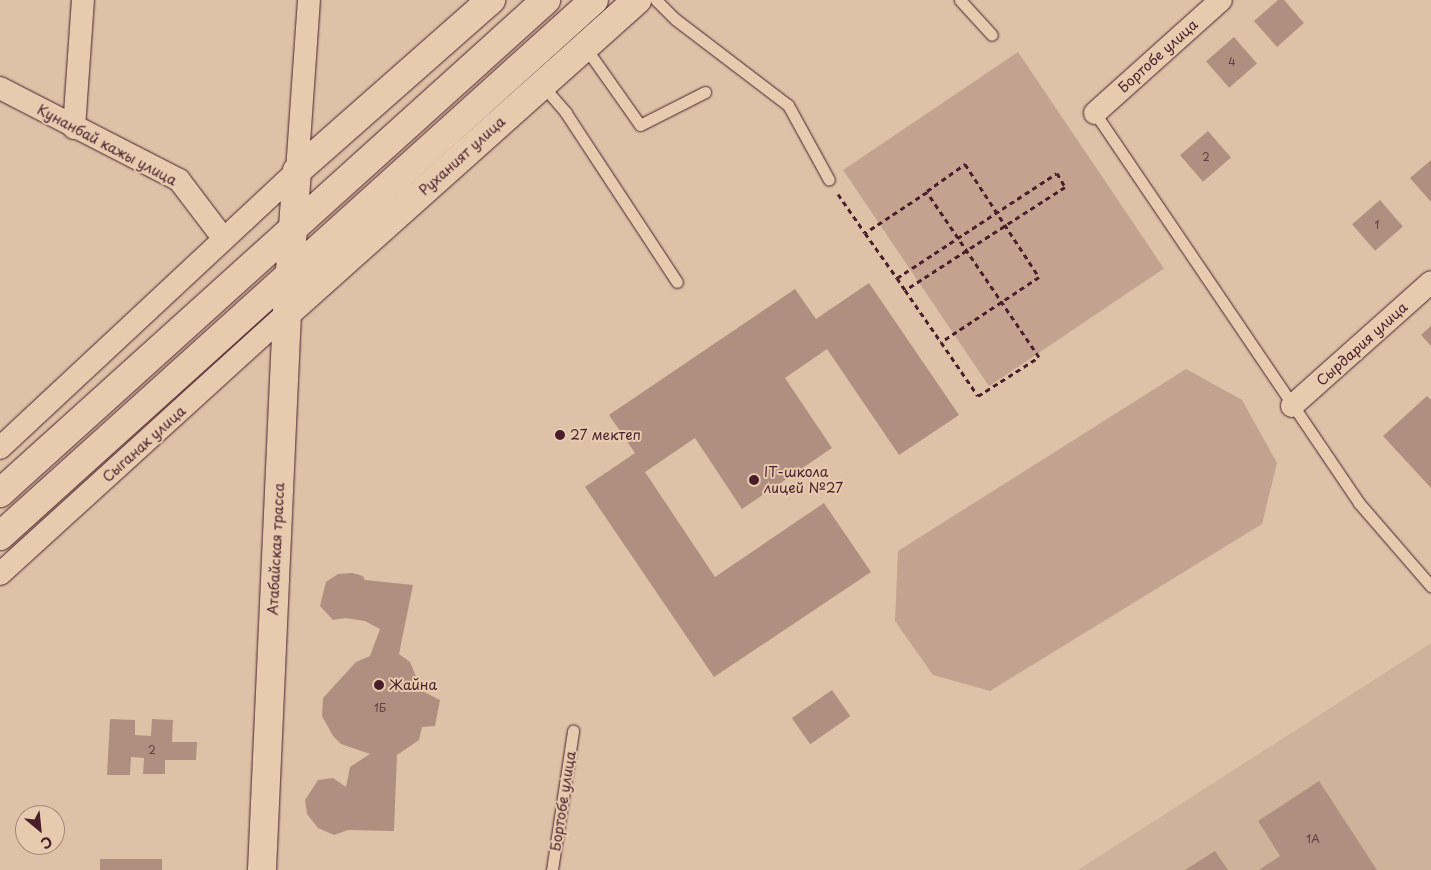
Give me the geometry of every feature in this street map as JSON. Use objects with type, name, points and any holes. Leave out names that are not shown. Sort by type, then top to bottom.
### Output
[{"type":"main road","points":[[297,171],[491,0]]},
{"type":"main road","points":[[0,493],[546,0]]},
{"type":"main road","points":[[0,536],[594,0]]},
{"type":"main road","name":"Руханият улица","points":[[287,313],[637,0]]},
{"type":"main road","name":"Атабайская трасса","points":[[262,870],[287,313],[297,171]]},
{"type":"street","points":[[74,128],[83,0]]},
{"type":"street","points":[[0,448],[222,238],[297,171],[309,0]]},
{"type":"street","name":"Бортобе улица","points":[[1095,113],[1221,0]]},
{"type":"street","name":"Кунанбай кажы улица","points":[[0,88],[74,128],[179,180],[222,238]]},
{"type":"street","name":"Сырдария улица","points":[[1292,406],[1431,282]]},
{"type":"street","name":"Сыганак улица","points":[[0,574],[287,313]]},
{"type":"lane","points":[[656,0],[675,19],[788,105],[829,180]]},
{"type":"lane","points":[[960,0],[992,36]]},
{"type":"lane","points":[[585,47],[640,125],[705,92]]},
{"type":"lane","points":[[542,85],[566,112],[677,282]]},
{"type":"lane","points":[[1095,113],[1359,504],[1431,586]]},
{"type":"lane","name":"Бортобе улица","points":[[552,870],[574,731]]},
{"type":"path","points":[[865,233],[965,164],[1039,277],[942,342]]},
{"type":"path","points":[[897,278],[1056,173],[1061,180],[1065,187],[905,290]]},
{"type":"path","points":[[829,180],[978,396],[1039,357],[927,192]]},
{"type":"shaded area","points":[[1018,52],[1164,268],[989,386],[843,170]]},
{"type":"shaded area","points":[[1186,369],[1242,400],[1277,463],[1262,524],[990,691],[933,675],[895,621],[898,551]]},
{"type":"shaded area","points":[[1431,643],[1431,870],[1078,870],[1422,649]]},
{"type":"building","points":[[1278,0],[1284,0],[1304,23],[1277,47],[1254,21]]},
{"type":"building","points":[[1234,37],[1257,63],[1229,88],[1206,61]]},
{"type":"building","points":[[1208,131],[1231,157],[1203,182],[1180,155]]},
{"type":"building","points":[[1431,160],[1431,202],[1410,178]]},
{"type":"building","points":[[1380,200],[1403,226],[1375,251],[1352,224]]},
{"type":"building","name":"IT-школа лицей №27","points":[[869,283],[959,415],[899,455],[827,349],[785,378],[832,448],[742,509],[695,438],[645,472],[715,577],[824,503],[871,572],[714,677],[585,487],[635,453],[609,415],[795,289],[816,319]]},
{"type":"building","points":[[1431,326],[1431,346],[1421,335]]},
{"type":"building","points":[[1427,396],[1431,400],[1431,488],[1383,436]]},
{"type":"building","points":[[352,573],[363,576],[365,580],[413,585],[399,654],[410,662],[422,691],[440,700],[435,726],[422,727],[419,740],[397,755],[394,831],[348,830],[334,835],[318,828],[307,814],[305,800],[318,780],[333,778],[346,787],[350,767],[370,754],[341,744],[333,736],[322,716],[323,698],[356,662],[370,656],[380,629],[365,621],[345,618],[333,620],[320,606],[326,582],[338,574]]},
{"type":"building","points":[[832,690],[850,716],[810,744],[792,718]]},
{"type":"building","points":[[110,719],[135,720],[135,735],[151,736],[152,719],[173,720],[172,742],[197,742],[196,760],[165,760],[165,774],[143,774],[144,758],[131,757],[130,775],[107,775]]},
{"type":"building","points":[[1319,781],[1377,870],[1259,870],[1280,856],[1258,821]]},
{"type":"building","points":[[1215,851],[1228,870],[1185,870]]},
{"type":"building","points":[[100,859],[162,859],[162,870],[100,870]]},
{"type":"place","name":"27 мектеп","points":[[560,435]]},
{"type":"place","name":"IT-школа лицей №27","points":[[754,480]]},
{"type":"place","name":"Жайна","points":[[379,685]]}]
